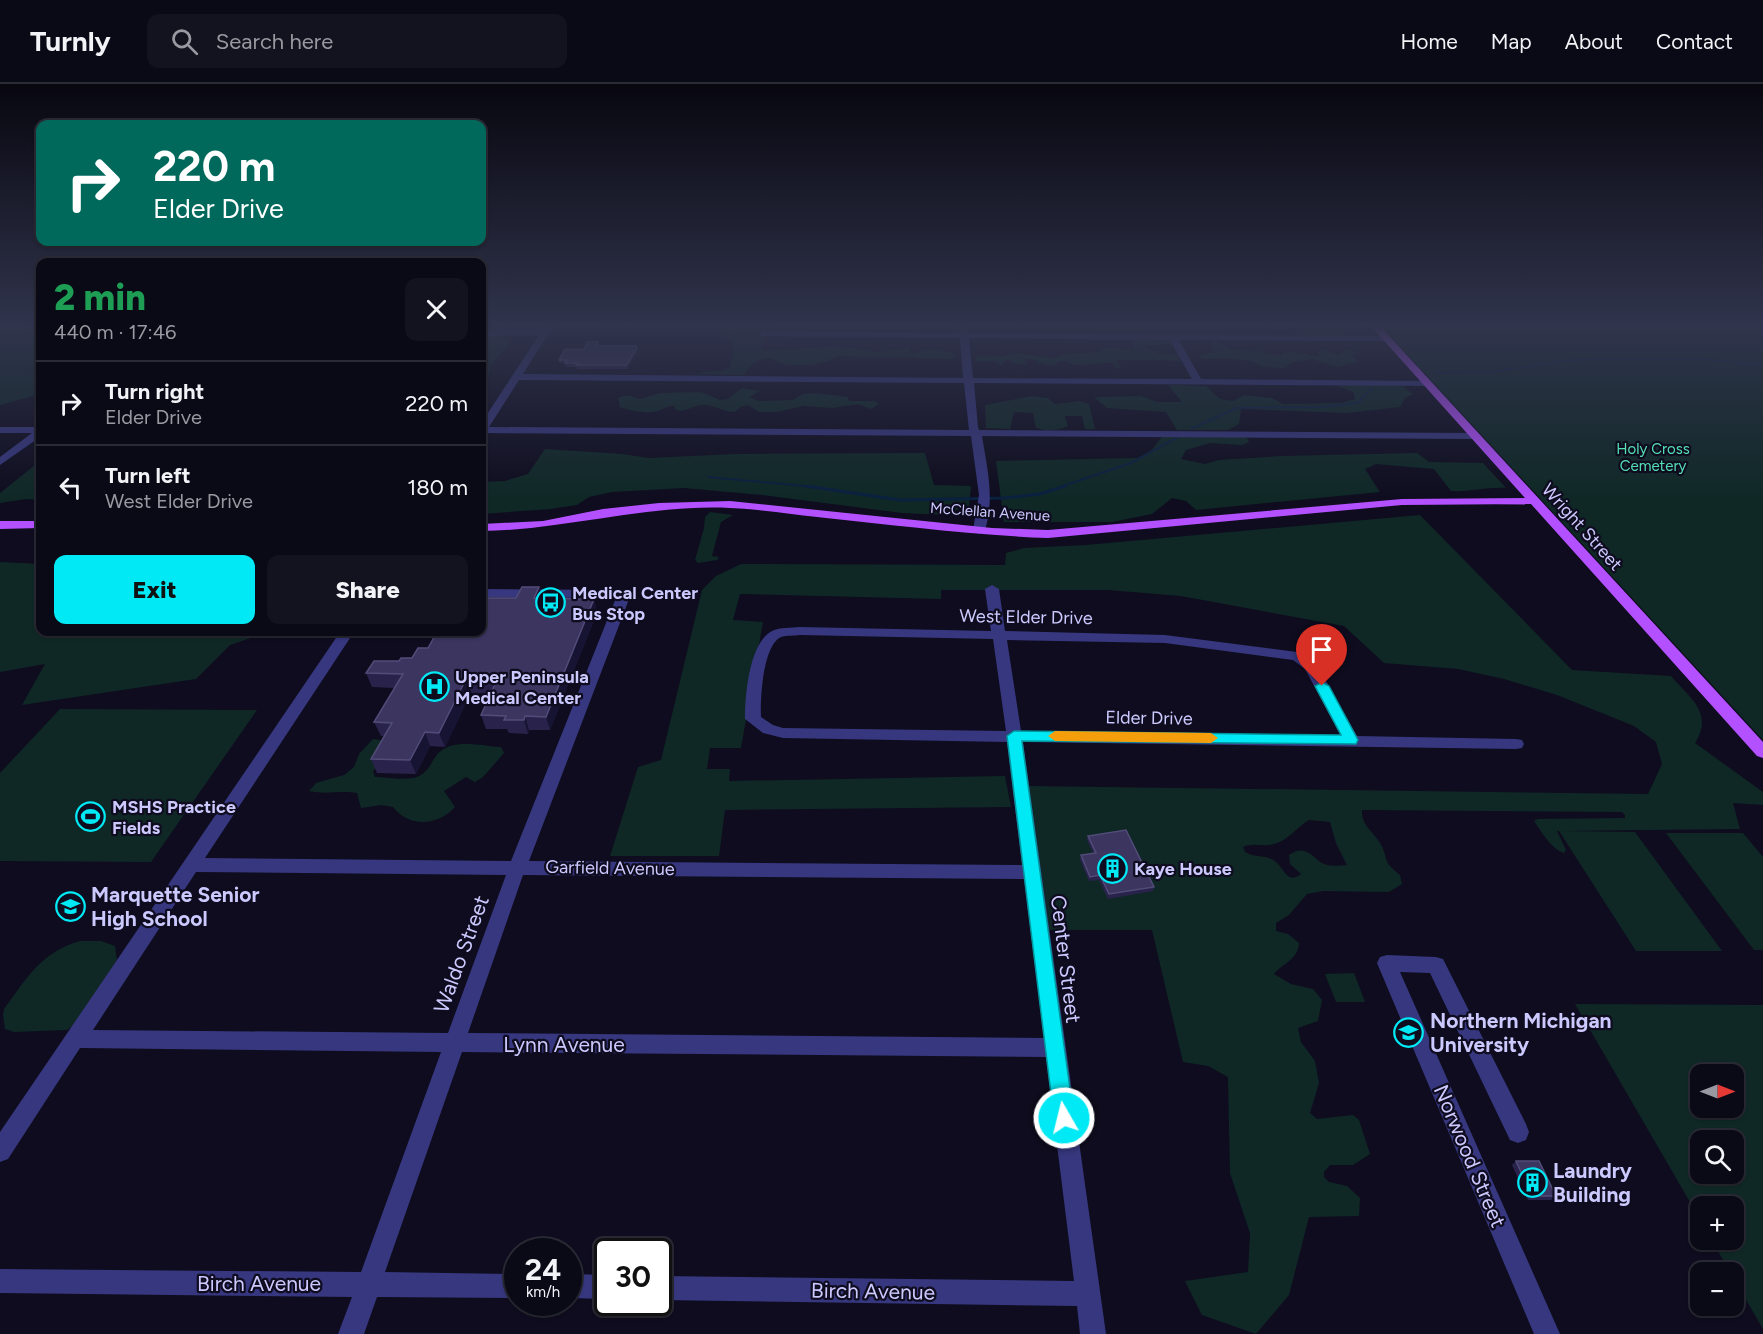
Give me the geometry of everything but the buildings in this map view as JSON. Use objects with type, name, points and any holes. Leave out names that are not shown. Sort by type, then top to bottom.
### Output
[{"type":"main road","name":"Wright Street","points":[[1427,384],[1763,752]]},
{"type":"main road","name":"McClellan Avenue","points":[[486,528],[543,525],[603,513],[659,506],[730,504],[982,524],[1048,534],[1402,502],[1534,501]]},
{"type":"main road","points":[[0,525],[36,525]]},
{"type":"street","points":[[486,423],[512,383]]},
{"type":"street","points":[[968,383],[985,500],[982,524]]},
{"type":"street","points":[[1351,383],[1427,384]]},
{"type":"street","points":[[486,429],[1475,436]]},
{"type":"street","points":[[0,430],[36,431]]},
{"type":"street","points":[[0,462],[36,434]]},
{"type":"street","name":"Center Street","points":[[992,589],[1014,736],[1093,1334]]},
{"type":"street","name":"Waldo Street","points":[[351,1334],[517,868],[624,594],[486,593]]},
{"type":"street","name":"West Elder Drive","points":[[783,733],[768,729],[753,719],[759,665],[767,642],[777,634],[800,631],[1165,639],[1297,656],[1311,666],[1351,740]]},
{"type":"street","points":[[0,1152],[189,865],[344,636]]},
{"type":"street","name":"Elder Drive","points":[[783,733],[1516,744]]},
{"type":"street","name":"Garfield Avenue","points":[[189,865],[1032,872]]},
{"type":"street","name":"Norwood Street","points":[[1518,1132],[1436,964],[1387,963],[1547,1334]]},
{"type":"street","name":"Lynn Avenue","points":[[75,1039],[1054,1048]]},
{"type":"street","name":"Birch Avenue","points":[[0,1281],[504,1286]]},
{"type":"street","name":"Birch Avenue","points":[[672,1288],[1087,1294]]},
{"type":"green space","points":[[0,383],[36,383],[36,394],[0,405]]},
{"type":"green space","name":"Holy Cross Cemetery","points":[[1434,383],[1763,383],[1763,740]]},
{"type":"green space","points":[[1168,385],[1206,386],[1220,399],[1233,401],[1244,395],[1272,398],[1283,404],[1341,403],[1355,399],[1353,392],[1338,386],[1347,385],[1401,385],[1413,394],[1405,398],[1400,407],[1346,413],[1241,409],[1239,424],[1228,430],[1177,430],[1166,412],[1107,408],[1094,397],[1141,396],[1157,402],[1182,402]]},
{"type":"green space","points":[[742,388],[760,391],[749,397],[759,401],[793,400],[803,394],[815,393],[848,397],[849,401],[875,401],[879,404],[871,409],[858,404],[832,408],[803,406],[777,412],[759,412],[748,405],[740,407],[735,412],[703,405],[680,411],[674,406],[645,412],[620,407],[618,398],[629,396],[640,399],[660,393],[701,392],[720,400],[728,399]]},
{"type":"green space","points":[[1032,396],[1048,398],[1055,404],[1080,401],[1089,404],[1095,429],[1085,429],[1082,416],[1065,416],[1068,426],[1052,430],[1040,429],[1036,428],[1033,413],[1014,412],[1010,429],[986,428],[985,405]]},
{"type":"green space","points":[[1163,435],[1246,436],[1249,442],[1242,445],[1210,443],[1186,450],[1181,459],[1205,464],[1219,460],[1282,456],[1417,453],[1429,462],[1483,463],[1506,488],[1451,491],[1434,469],[1376,464],[1365,469],[1380,492],[1196,510],[1186,501],[1172,498],[1152,514],[1112,522],[1004,522],[996,461],[1138,458],[1152,450]]},
{"type":"green space","points":[[545,449],[649,458],[736,454],[925,453],[934,485],[971,486],[969,506],[942,515],[902,513],[762,495],[684,488],[612,492],[589,497],[577,505],[486,514],[486,482],[505,481],[528,474]]},
{"type":"green space","points":[[36,464],[36,500],[0,503],[0,493]]},
{"type":"green space","points":[[710,512],[733,515],[721,522],[712,556],[719,557],[717,560],[698,563],[695,560],[705,517]]},
{"type":"green space","points":[[1420,515],[1572,670],[1671,676],[1692,699],[1701,714],[1702,723],[1695,743],[1763,792],[1763,805],[1733,803],[1740,829],[1557,831],[1566,850],[1564,853],[1551,844],[1534,821],[1538,819],[1625,818],[1625,815],[1622,812],[1362,810],[1365,824],[1380,843],[1388,862],[1400,875],[1402,884],[1389,892],[1323,891],[1307,894],[1289,915],[1276,923],[1276,931],[1288,934],[1299,943],[1293,957],[1274,974],[1291,984],[1313,989],[1322,1000],[1318,1021],[1298,1028],[1301,1042],[1315,1061],[1319,1083],[1310,1113],[1317,1119],[1353,1115],[1359,1120],[1370,1154],[1353,1165],[1330,1165],[1324,1172],[1324,1177],[1329,1182],[1347,1186],[1360,1198],[1359,1216],[1309,1217],[1289,1295],[1256,1334],[1202,1315],[1185,1281],[1248,1272],[1250,1233],[1230,1173],[1228,1077],[1208,1066],[1183,1062],[1152,930],[1042,930],[1028,786],[1648,794],[1662,764],[1656,742],[1634,726],[1557,695],[1504,679],[1458,669],[1384,663],[1344,626],[1181,596],[1108,590],[941,590],[941,599],[740,594],[733,620],[763,622],[741,748],[710,748],[707,769],[730,769],[729,781],[1005,776],[1011,807],[725,810],[719,856],[610,856],[638,767],[661,760],[702,590],[716,576],[741,564],[1005,565],[1006,553],[1024,548],[1086,545]],"holes":[[[1309,820],[1330,822],[1336,843],[1347,865],[1325,864],[1308,853],[1298,851],[1289,855],[1290,864],[1301,874],[1292,878],[1272,860],[1249,854],[1243,847],[1277,843]]]},
{"type":"green space","points":[[0,562],[36,564],[36,636],[257,636],[230,645],[196,679],[22,705],[45,664],[0,672]]},
{"type":"green space","name":"MSHS Practice Fields","points":[[60,709],[257,710],[151,862],[0,861],[0,773]]},
{"type":"green space","points":[[373,739],[387,741],[385,751],[373,772],[375,777],[405,779],[421,775],[442,750],[455,745],[501,747],[504,753],[483,777],[475,782],[466,777],[444,791],[455,807],[432,821],[407,819],[393,807],[381,805],[361,808],[357,793],[309,791],[316,783],[344,775],[354,767],[359,754]]},
{"type":"green space","points":[[1559,831],[1635,832],[1722,951],[1636,951]]},
{"type":"green space","points":[[1666,833],[1743,833],[1763,857],[1763,950],[1754,950]]},
{"type":"green space","points":[[80,941],[101,941],[115,946],[117,960],[73,1026],[67,1030],[14,1032],[5,1029],[4,1009],[36,967],[55,952]]},
{"type":"green space","points":[[1354,973],[1365,1002],[1336,1002],[1325,974]]},
{"type":"green space","points":[[1575,1004],[1763,1005],[1763,1329],[1744,1296],[1744,1262],[1724,1262],[1717,1250],[1744,1250],[1744,1196],[1690,1196],[1690,1202]]},
{"type":"waterway","points":[[1191,429],[1236,408],[1321,407],[1358,403],[1373,387]]},
{"type":"waterway","points":[[1060,487],[1131,463],[1178,437]]},
{"type":"waterway","points":[[708,477],[807,486]]},
{"type":"waterway","points":[[807,486],[816,487]]},
{"type":"waterway","points":[[807,486],[900,500],[1005,498],[1040,494],[1065,486]]},
{"type":"slow traffic","points":[[1055,736],[1211,738]]},
{"type":"place","name":"Medical Center Bus Stop","points":[[551,603]]},
{"type":"place","name":"Upper Peninsula Medical Center","points":[[434,687]]},
{"type":"place","name":"MSHS Practice Fields","points":[[91,817]]},
{"type":"place","name":"Kaye House","points":[[1113,869]]},
{"type":"place","name":"Marquette Senior High School","points":[[70,906]]},
{"type":"place","name":"Northern Michigan University","points":[[1409,1032]]},
{"type":"place","name":"Laundry Building","points":[[1532,1182]]},
{"type":"route","points":[[1064,1118],[1014,736],[1351,740],[1322,686]]}]
